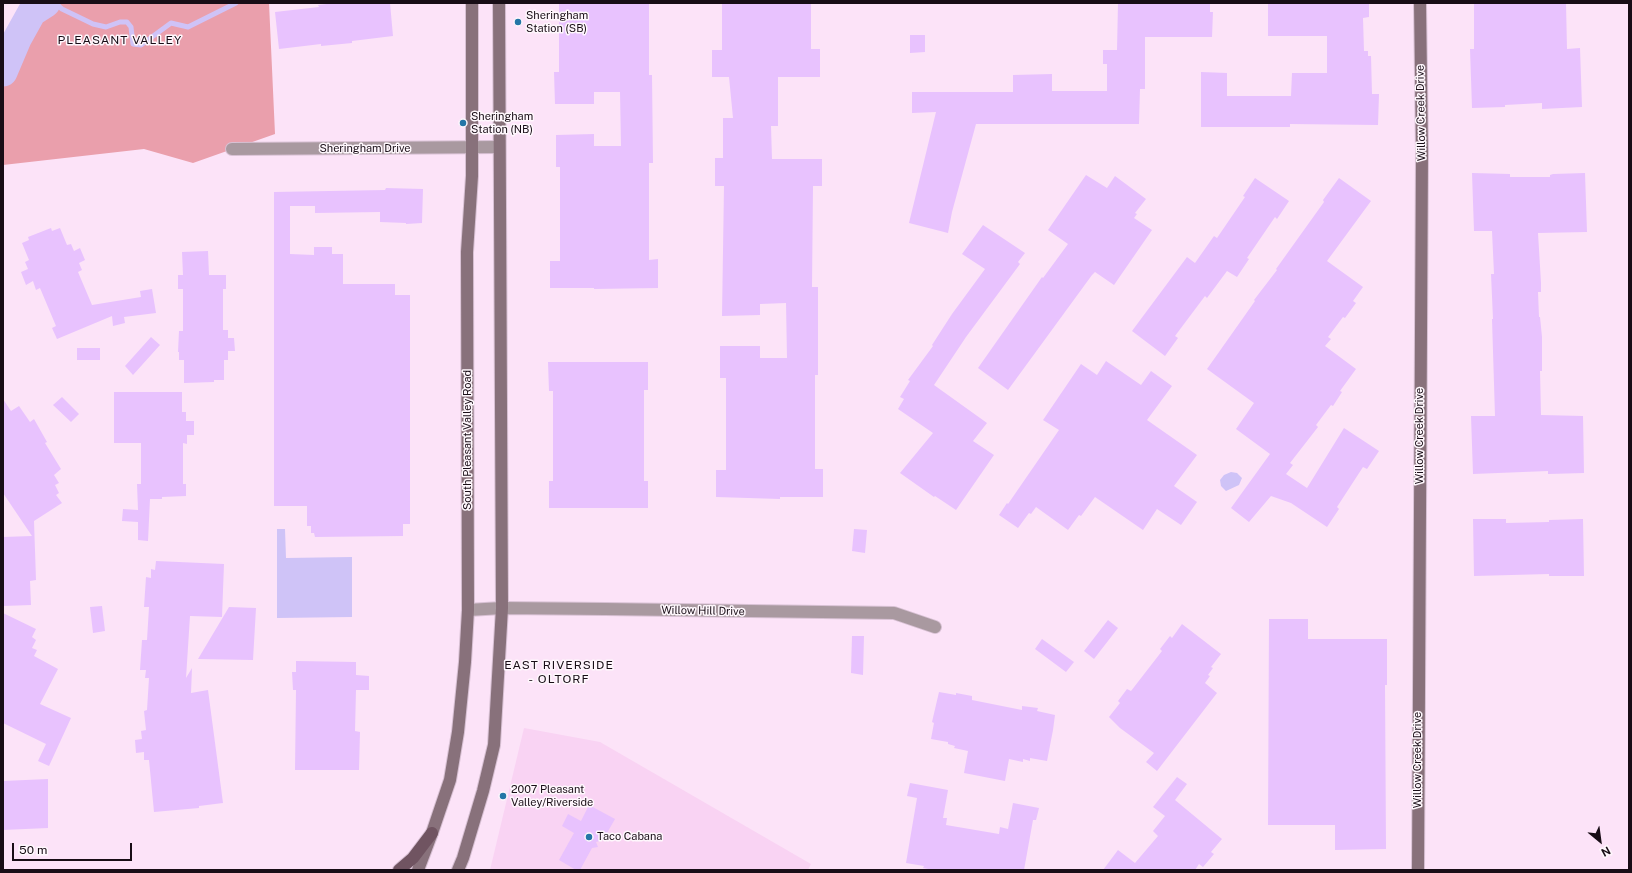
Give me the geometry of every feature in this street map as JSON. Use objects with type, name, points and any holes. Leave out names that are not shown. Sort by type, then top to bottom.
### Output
[{"type":"main road","name":"South Pleasant Valley Road","points":[[418,870],[450,780],[458,732],[465,662],[468,610],[467,252],[472,176],[472,3]]},
{"type":"main road","points":[[458,870],[483,791],[494,745],[502,608],[499,3]]},
{"type":"main road","name":"Willow Creek Drive","points":[[1418,870],[1422,152],[1420,3]]},
{"type":"main road","points":[[399,870],[413,858],[432,833]]},
{"type":"street","name":"Sheringham Drive","points":[[232,149],[499,147]]},
{"type":"street","name":"Willow Hill Drive","points":[[468,610],[502,608],[894,613],[935,627]]},
{"type":"shaded area","points":[[55,3],[269,3],[275,134],[193,163],[144,149],[3,165],[3,87],[29,22],[49,10]]},
{"type":"shaded area","points":[[1231,472],[1237,473],[1242,478],[1239,485],[1226,491],[1221,486],[1220,480],[1224,475]]},
{"type":"shaded area","points":[[277,529],[285,529],[286,558],[352,557],[352,617],[277,618]]},
{"type":"shaded area","points":[[524,728],[600,742],[811,864],[808,870],[490,870]]},
{"type":"building","points":[[335,3],[390,3],[393,36],[352,41],[352,43],[321,46],[321,44],[279,49],[275,12],[319,7],[318,5]]},
{"type":"building","points":[[559,3],[649,3],[649,75],[652,75],[653,163],[649,163],[649,260],[658,259],[658,288],[550,288],[550,261],[560,261],[560,167],[556,167],[556,135],[594,134],[594,146],[621,146],[620,92],[594,92],[594,104],[555,104],[554,72],[559,72]]},
{"type":"building","points":[[722,3],[811,3],[811,49],[820,49],[820,77],[778,77],[778,126],[771,126],[772,159],[822,159],[822,186],[813,186],[812,287],[818,287],[818,375],[815,375],[815,469],[823,469],[823,497],[780,497],[780,499],[716,497],[716,470],[726,470],[726,378],[720,378],[720,346],[760,346],[760,358],[787,358],[786,303],[760,304],[760,315],[722,316],[724,186],[715,186],[715,158],[723,158],[723,118],[733,118],[729,77],[712,77],[712,50],[722,50]]},
{"type":"building","points":[[1118,3],[1210,3],[1210,12],[1213,12],[1212,37],[1145,37],[1145,89],[1140,89],[1139,124],[976,124],[952,212],[948,233],[909,223],[936,112],[912,113],[912,92],[1013,92],[1013,75],[1052,74],[1052,91],[1107,91],[1107,64],[1103,64],[1103,50],[1117,50]]},
{"type":"building","points":[[1268,3],[1369,3],[1369,17],[1363,18],[1364,51],[1368,51],[1368,56],[1371,56],[1372,94],[1379,94],[1378,125],[1290,124],[1290,127],[1201,127],[1201,72],[1227,73],[1227,96],[1291,96],[1292,73],[1327,73],[1327,36],[1268,36]]},
{"type":"building","points":[[1474,3],[1566,3],[1567,49],[1580,48],[1582,107],[1542,109],[1542,103],[1505,105],[1505,107],[1472,108],[1470,49],[1474,49]]},
{"type":"building","points":[[910,35],[925,35],[925,52],[910,53]]},
{"type":"building","points":[[1472,173],[1510,174],[1510,177],[1550,177],[1550,175],[1553,174],[1585,173],[1587,232],[1538,233],[1541,292],[1538,292],[1539,317],[1542,337],[1542,371],[1540,371],[1541,415],[1583,416],[1584,473],[1548,474],[1548,471],[1473,474],[1471,416],[1495,416],[1491,274],[1494,274],[1492,231],[1474,231]]},
{"type":"building","points":[[1086,175],[1107,188],[1115,176],[1146,199],[1135,213],[1137,214],[1134,218],[1152,230],[1114,285],[1095,272],[1092,275],[1008,390],[978,368],[1042,277],[1043,278],[1068,244],[1048,230]]},
{"type":"building","points":[[1255,178],[1289,201],[1277,219],[1275,217],[1247,258],[1249,259],[1237,277],[1227,271],[1207,298],[1205,296],[1175,336],[1178,338],[1165,356],[1132,331],[1187,257],[1195,263],[1214,236],[1217,238],[1245,197],[1243,196]]},
{"type":"building","points":[[1339,178],[1371,201],[1327,261],[1363,287],[1353,301],[1356,303],[1328,337],[1331,339],[1325,346],[1356,369],[1340,391],[1342,392],[1333,406],[1331,405],[1316,425],[1318,427],[1290,463],[1293,465],[1286,474],[1307,488],[1344,428],[1379,451],[1367,469],[1363,467],[1337,507],[1339,509],[1327,527],[1291,503],[1271,496],[1249,522],[1231,508],[1270,454],[1236,429],[1254,403],[1207,369],[1324,202],[1323,200]]},
{"type":"building","points":[[386,188],[423,189],[422,223],[406,224],[380,222],[380,212],[315,213],[315,206],[290,206],[290,254],[314,255],[314,247],[332,247],[332,254],[343,254],[343,284],[395,284],[395,295],[410,295],[410,524],[403,524],[403,536],[315,537],[314,533],[311,533],[311,526],[307,526],[307,506],[274,506],[274,192],[385,190]]},
{"type":"building","points":[[983,225],[1025,253],[1018,262],[1020,264],[966,337],[934,385],[987,423],[973,441],[994,455],[956,510],[935,496],[934,497],[900,473],[933,433],[898,409],[904,399],[900,397],[910,381],[908,380],[933,346],[932,345],[952,314],[985,269],[962,254]]},
{"type":"building","points":[[51,228],[52,231],[60,228],[67,245],[71,244],[74,251],[80,248],[85,260],[79,263],[82,270],[78,272],[92,305],[141,297],[140,291],[152,289],[156,313],[124,317],[125,323],[113,326],[112,316],[57,339],[52,328],[56,326],[40,288],[36,290],[33,281],[26,285],[21,272],[28,269],[25,262],[29,260],[22,243],[29,240],[28,237]]},
{"type":"building","points":[[208,251],[209,275],[226,275],[226,289],[223,289],[223,330],[228,330],[228,338],[234,338],[235,351],[228,351],[228,360],[224,360],[224,380],[214,380],[214,382],[184,383],[184,360],[179,360],[178,352],[179,331],[183,331],[183,289],[178,289],[178,275],[183,275],[182,252]]},
{"type":"building","points":[[151,337],[160,345],[133,375],[125,366]]},
{"type":"building","points":[[77,348],[100,348],[100,360],[77,360]]},
{"type":"building","points":[[1106,361],[1141,385],[1151,371],[1172,386],[1147,420],[1197,455],[1174,486],[1197,502],[1181,525],[1157,509],[1143,530],[1095,497],[1068,530],[1036,507],[1031,514],[1029,513],[1018,528],[999,515],[1059,430],[1043,420],[1081,364],[1097,375]]},
{"type":"building","points":[[548,362],[648,362],[648,390],[644,390],[644,481],[648,481],[648,508],[549,508],[549,481],[553,481],[553,391],[549,391]]},
{"type":"building","points":[[114,392],[182,392],[182,412],[186,412],[186,421],[194,421],[194,435],[187,435],[187,444],[183,443],[183,484],[186,484],[186,496],[150,499],[148,541],[138,540],[138,522],[122,521],[123,509],[138,510],[137,484],[141,484],[141,443],[114,443]]},
{"type":"building","points":[[62,397],[79,414],[71,422],[53,405]]},
{"type":"building","points":[[3,399],[11,411],[19,406],[30,422],[34,419],[47,442],[45,443],[61,469],[54,475],[59,483],[55,485],[59,493],[56,495],[62,503],[34,521],[36,580],[30,581],[31,605],[3,606],[3,537],[32,536],[3,493]]},
{"type":"building","points":[[1473,519],[1506,519],[1506,523],[1549,522],[1549,520],[1583,519],[1584,576],[1549,576],[1549,574],[1474,576]]},
{"type":"building","points":[[854,529],[867,530],[865,553],[852,551]]},
{"type":"building","points":[[156,561],[224,564],[222,617],[190,616],[186,678],[192,668],[191,693],[208,690],[223,803],[199,806],[199,808],[154,812],[149,760],[144,760],[144,752],[136,753],[135,740],[142,739],[141,731],[146,730],[144,711],[147,710],[149,678],[145,678],[146,670],[140,670],[142,640],[147,640],[149,607],[144,607],[146,577],[151,578],[151,569],[155,570]]},
{"type":"building","points":[[102,606],[105,631],[93,633],[90,607]]},
{"type":"building","points":[[229,607],[256,608],[253,660],[198,659]]},
{"type":"building","points":[[3,613],[36,629],[32,637],[36,640],[32,648],[37,650],[34,656],[58,669],[40,704],[71,718],[49,766],[38,761],[46,744],[3,723]]},
{"type":"building","points":[[1269,619],[1308,619],[1308,639],[1387,639],[1387,685],[1385,685],[1386,849],[1335,850],[1335,825],[1268,825]]},
{"type":"building","points":[[1108,620],[1118,628],[1094,659],[1084,651]]},
{"type":"building","points":[[1182,624],[1221,654],[1211,667],[1213,668],[1208,675],[1210,676],[1205,683],[1217,693],[1157,771],[1146,762],[1154,753],[1120,728],[1109,717],[1120,703],[1118,701],[1127,689],[1131,691],[1162,651],[1160,649],[1170,636],[1172,638]]},
{"type":"building","points":[[852,636],[864,636],[863,675],[851,673]]},
{"type":"building","points":[[1042,639],[1074,662],[1066,672],[1035,649]]},
{"type":"building","points":[[296,661],[356,662],[356,675],[369,676],[369,690],[356,690],[355,731],[360,732],[359,770],[295,770],[296,690],[293,690],[292,672],[296,672]]},
{"type":"building","points":[[939,692],[972,696],[972,700],[1022,710],[1022,706],[1038,708],[1037,711],[1055,715],[1047,761],[1030,758],[1030,761],[1023,759],[1023,762],[1009,759],[1005,781],[964,773],[968,751],[954,748],[955,746],[948,744],[948,742],[931,739],[934,723],[932,722]]},
{"type":"building","points":[[1177,777],[1187,784],[1175,800],[1222,839],[1211,852],[1214,854],[1203,867],[1199,864],[1195,870],[1103,870],[1118,850],[1135,863],[1158,836],[1153,831],[1165,816],[1153,807]]},
{"type":"building","points":[[48,779],[48,828],[3,830],[3,781]]},
{"type":"building","points":[[910,783],[948,790],[943,818],[947,818],[946,825],[999,834],[1000,827],[1008,829],[1013,803],[1039,808],[1036,820],[1033,820],[1024,870],[933,870],[923,868],[924,866],[906,863],[917,798],[907,796]]},
{"type":"building","name":"Taco Cabana","points":[[589,805],[615,819],[603,840],[596,842],[598,847],[592,848],[580,870],[576,870],[559,860],[574,833],[562,826],[568,814],[581,821]]},
{"type":"waterway","points":[[3,72],[17,39],[32,12],[46,3]]},
{"type":"waterway","points":[[55,3],[62,9],[93,24],[106,27],[120,22],[127,22],[131,27],[133,44],[141,45],[171,23],[188,27],[236,3]]},
{"type":"place","name":"Sheringham Station (SB)","points":[[518,22]]},
{"type":"place","name":"Sheringham Station (NB)","points":[[463,123]]},
{"type":"place","name":"2007 Pleasant Valley/Riverside","points":[[503,796]]},
{"type":"place","name":"Taco Cabana","points":[[589,837]]},
{"type":"district","name":"PLEASANT VALLEY","points":[[120,40]]},
{"type":"district","name":"EAST RIVERSIDE - OLTORF","points":[[559,672]]}]
